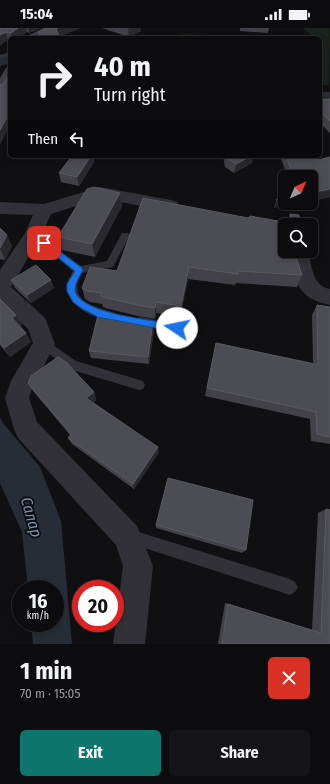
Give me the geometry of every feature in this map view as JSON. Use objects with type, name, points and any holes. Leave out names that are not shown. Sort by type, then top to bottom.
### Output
[{"type":"street","points":[[35,36],[53,28]]},
{"type":"street","points":[[0,89],[7,74]]},
{"type":"street","points":[[0,208],[44,210],[100,192],[185,209]]},
{"type":"street","points":[[44,210],[33,234],[0,288],[37,324],[44,344],[25,377],[17,398],[27,429],[127,536],[138,566],[129,644]]},
{"type":"street","points":[[301,258],[308,286],[316,294],[330,297]]},
{"type":"lane","points":[[33,234],[79,270],[110,264],[125,235]]},
{"type":"lane","points":[[79,270],[72,284],[71,291],[76,300],[84,306],[98,313],[177,328]]},
{"type":"lane","points":[[44,344],[73,365],[139,386]]},
{"type":"lane","points":[[127,536],[290,587]]},
{"type":"shaded area","points":[[303,28],[330,28],[329,85],[322,85],[322,36],[310,36],[310,34]]},
{"type":"shaded area","points":[[183,34],[232,36],[178,36]]},
{"type":"water","name":"Салар","points":[[0,417],[2,422],[40,467],[61,521],[72,644],[33,644],[32,632],[64,632],[64,580],[27,580],[22,532],[0,483]]},
{"type":"building","points":[[0,28],[18,28],[11,33],[6,32],[0,35]]},
{"type":"building","points":[[46,28],[58,28],[56,29],[59,36],[40,36],[38,32]]},
{"type":"building","points":[[8,74],[8,116],[0,130],[0,85],[4,84]]},
{"type":"building","points":[[330,99],[330,121],[322,113],[322,100]]},
{"type":"building","points":[[330,157],[330,189],[318,192],[318,170],[291,170],[287,158],[317,158],[318,160]]},
{"type":"building","points":[[70,158],[90,158],[77,177],[59,173]]},
{"type":"building","points":[[226,158],[247,158],[236,164]]},
{"type":"building","points":[[94,187],[120,193],[92,244],[58,237],[87,189]]},
{"type":"building","points":[[143,198],[248,218],[250,216],[278,221],[278,258],[297,258],[302,275],[238,271],[238,274],[189,267],[181,306],[156,302],[155,308],[103,297],[101,296],[101,293],[87,291],[82,288],[90,267],[117,271]]},
{"type":"building","points":[[290,214],[299,215],[299,218],[290,218]]},
{"type":"building","points":[[0,228],[7,235],[0,248]]},
{"type":"building","points":[[36,265],[51,280],[27,295],[11,280]]},
{"type":"building","points":[[0,299],[16,315],[12,318],[26,333],[4,348],[0,343]]},
{"type":"building","points":[[317,305],[330,307],[330,437],[317,434],[316,412],[207,388],[216,343],[318,365]]},
{"type":"building","points":[[99,311],[153,322],[148,357],[89,351]]},
{"type":"building","points":[[58,357],[66,362],[94,392],[86,398],[158,447],[133,484],[68,438],[71,434],[28,383],[31,376]]},
{"type":"building","points":[[168,478],[253,500],[246,550],[156,525]]},
{"type":"building","points":[[326,509],[330,510],[330,644],[222,644],[228,604],[321,633]]},
{"type":"waterway","points":[[0,62],[8,60]]},
{"type":"waterway","points":[[322,96],[330,96]]},
{"type":"route","points":[[44,243],[79,270],[72,284],[71,291],[76,300],[84,306],[98,313],[177,328]]}]
